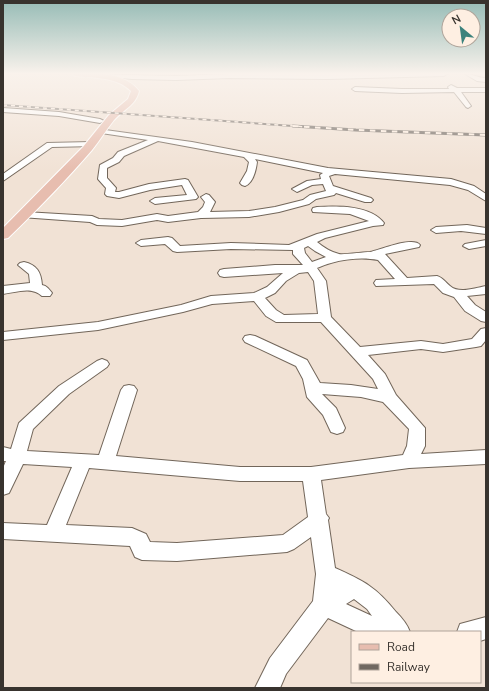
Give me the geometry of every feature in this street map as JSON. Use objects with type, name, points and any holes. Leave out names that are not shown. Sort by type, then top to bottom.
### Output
[{"type":"main road","points":[[3,235],[25,215],[91,144],[116,113],[126,106]]},
{"type":"street","points":[[3,110],[59,114],[100,121]]},
{"type":"street","points":[[101,131],[158,139],[328,171],[451,182],[471,188],[486,198]]},
{"type":"street","points":[[155,201],[193,197],[185,182],[149,187],[119,195],[110,194],[111,188],[102,179],[103,167],[116,160],[121,154],[158,139]]},
{"type":"street","points":[[3,178],[50,145],[91,144]]},
{"type":"street","points":[[245,183],[251,171],[253,162],[247,155]]},
{"type":"street","points":[[25,215],[92,219],[97,222],[110,223],[134,222],[156,217],[168,219],[201,215],[227,216],[275,210],[306,202],[313,197],[331,193],[324,175],[331,173],[328,171]]},
{"type":"street","points":[[297,190],[310,183],[327,184],[368,200]]},
{"type":"street","points":[[201,215],[208,208],[210,202],[206,197]]},
{"type":"street","points":[[141,243],[168,240],[177,249],[231,246],[289,248],[298,246],[321,236],[373,223],[379,223],[373,217],[349,211],[317,210]]},
{"type":"street","points":[[436,230],[456,227],[475,228],[486,231]]},
{"type":"street","points":[[309,241],[319,249],[339,258]]},
{"type":"street","points":[[469,246],[486,243]]},
{"type":"street","points":[[372,256],[389,249],[415,245]]},
{"type":"street","points":[[298,246],[299,254],[310,266],[320,281],[325,318],[380,377],[389,398],[416,428],[416,446],[409,461]]},
{"type":"street","points":[[224,273],[247,273],[275,269],[296,270],[339,258],[372,256],[382,257],[404,282]]},
{"type":"street","points":[[3,290],[28,286],[41,290],[35,274],[24,265]]},
{"type":"street","points":[[3,336],[98,326],[183,308],[211,300],[257,297],[271,290],[282,278],[296,270]]},
{"type":"street","points":[[380,283],[437,280],[447,290],[458,294],[486,290]]},
{"type":"street","points":[[458,294],[470,308],[486,318]]},
{"type":"street","points":[[257,297],[271,312],[281,319],[325,318]]},
{"type":"street","points":[[358,352],[421,345],[443,348],[476,343],[486,332]]},
{"type":"street","points":[[250,339],[302,363],[311,379],[315,397],[330,412],[337,428]]},
{"type":"street","points":[[3,488],[10,456],[25,427],[64,390],[102,364]]},
{"type":"street","points":[[313,388],[362,393],[389,398]]},
{"type":"street","points":[[105,462],[129,390]]},
{"type":"street","points":[[10,456],[105,462],[240,474],[311,474],[409,461],[486,457]]},
{"type":"street","points":[[53,533],[83,461]]},
{"type":"street","points":[[311,474],[319,518],[326,574],[324,605]]},
{"type":"street","points":[[3,531],[132,537],[139,540],[142,552],[177,552],[288,543],[310,527],[319,518]]},
{"type":"street","points":[[326,574],[355,586],[375,602],[398,631]]},
{"type":"street","points":[[267,688],[278,666],[324,605],[355,586]]},
{"type":"street","points":[[324,605],[376,629],[391,631]]},
{"type":"street","points":[[472,631],[486,628]]},
{"type":"railway","points":[[20,106],[294,126]]},
{"type":"railway","points":[[294,126],[486,135]]},
{"type":"railway","points":[[294,126],[307,127]]}]
